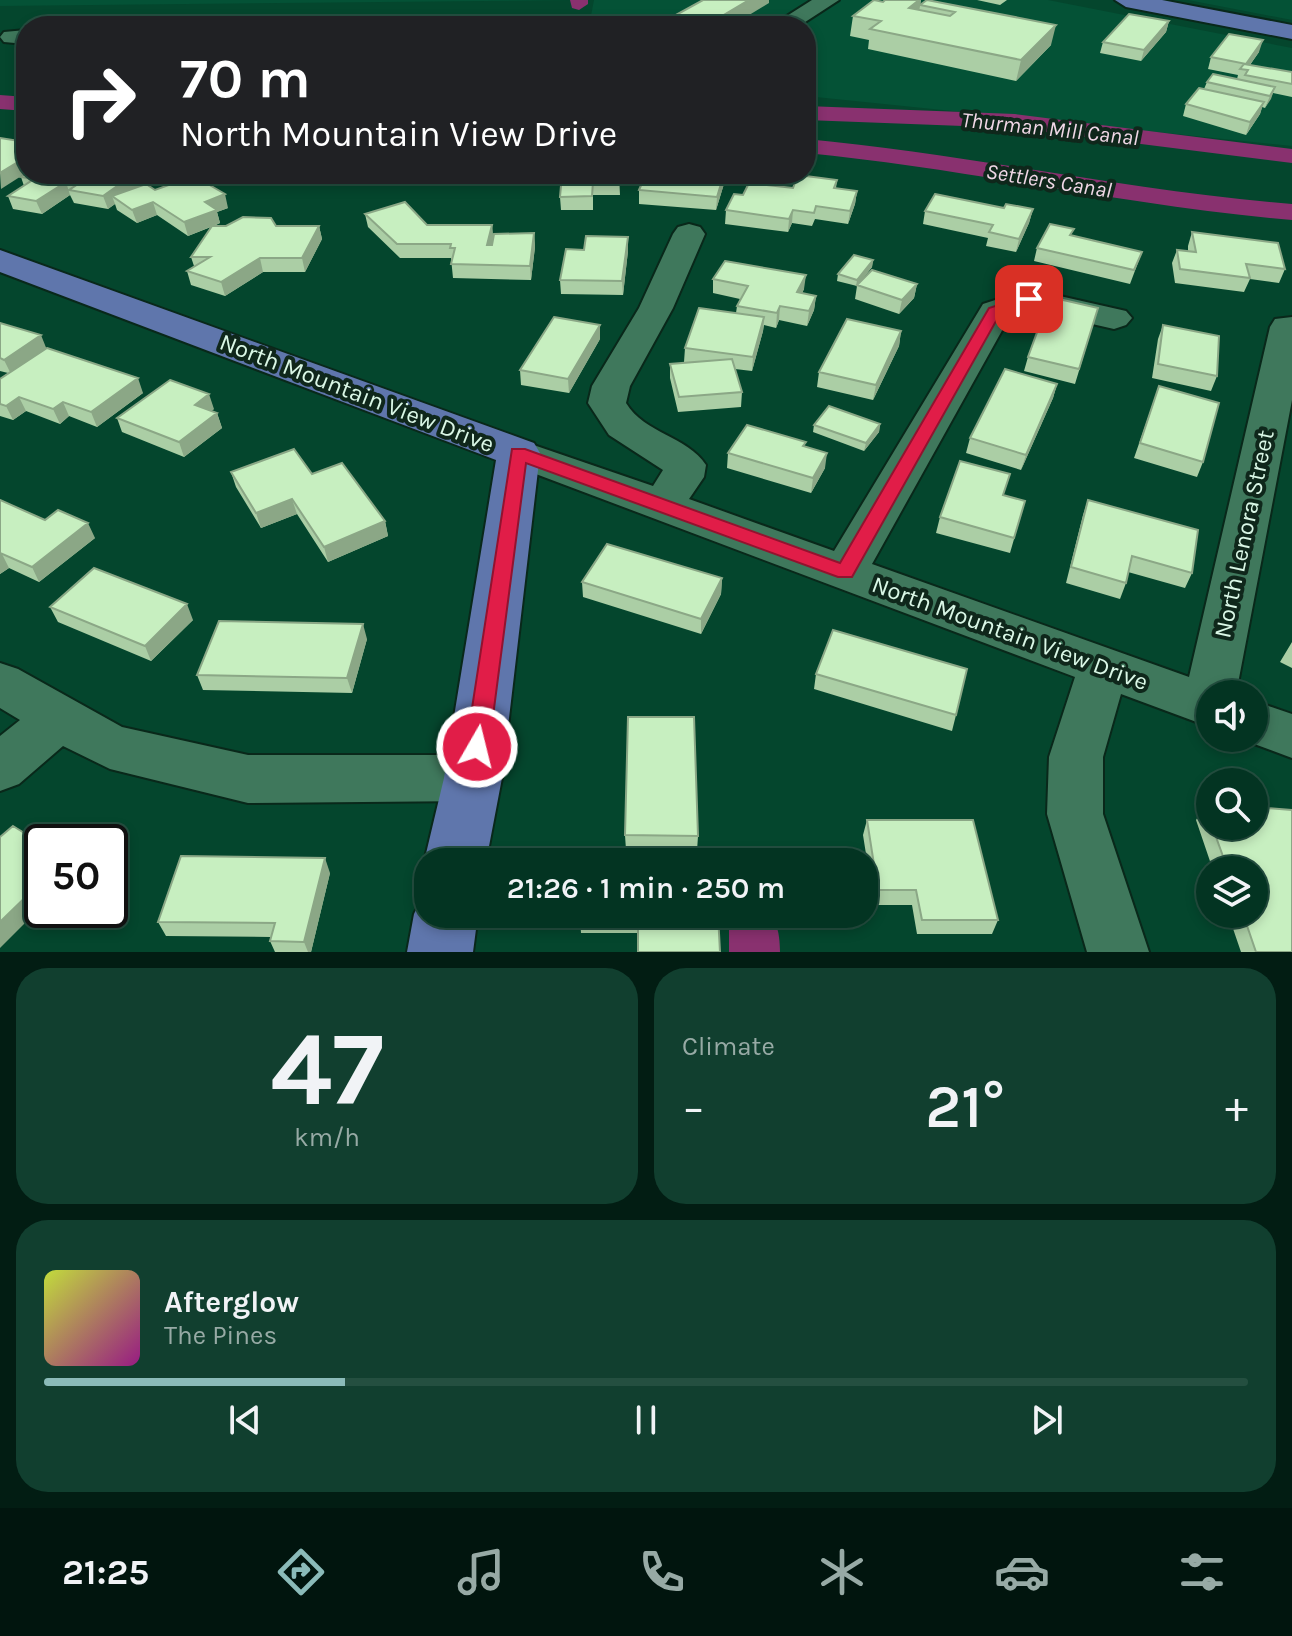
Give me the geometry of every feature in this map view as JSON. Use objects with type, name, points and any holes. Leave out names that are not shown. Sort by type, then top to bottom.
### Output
[{"type":"main road","points":[[1126,0],[1292,32]]},
{"type":"main road","name":"North Mountain View Drive","points":[[0,260],[519,453]]},
{"type":"main road","points":[[458,848],[473,778],[519,453]]},
{"type":"main road","points":[[440,952],[444,928]]},
{"type":"street","points":[[800,16],[828,0]]},
{"type":"street","points":[[661,505],[683,477],[685,465],[632,436],[616,422],[607,403],[611,386],[656,308],[689,234]]},
{"type":"street","points":[[845,572],[995,311],[1029,299],[1114,318]]},
{"type":"street","name":"North Lenora Street","points":[[1229,680],[1288,327]]},
{"type":"street","name":"North Mountain View Drive","points":[[519,453],[1196,701]]},
{"type":"street","points":[[1103,667],[1076,757],[1075,814],[1118,952]]},
{"type":"street","points":[[0,683],[110,747],[248,779],[473,778]]},
{"type":"street","points":[[0,768],[60,717]]},
{"type":"street","name":"North Mountain View Drive","points":[[1268,727],[1292,736]]},
{"type":"shaded area","points":[[0,0],[574,0],[0,6]]},
{"type":"shaded area","points":[[594,0],[1048,0],[1292,48],[1292,146],[816,97],[816,16],[591,16]]},
{"type":"shaded area","points":[[1188,0],[1292,0],[1292,20]]},
{"type":"shaded area","points":[[729,928],[777,928],[780,952],[729,952]]},
{"type":"building","points":[[703,0],[749,0],[722,16],[674,16]]},
{"type":"building","points":[[874,0],[919,0],[909,8],[950,16],[955,12],[920,5],[927,0],[1056,25],[1021,60],[870,29],[881,21],[853,16]]},
{"type":"building","points":[[1129,14],[1169,21],[1144,50],[1103,42]]},
{"type":"building","points":[[1229,34],[1263,40],[1246,64],[1211,57]]},
{"type":"building","points":[[1244,64],[1292,72],[1292,84],[1245,75],[1248,70],[1240,69]]},
{"type":"building","points":[[1213,74],[1275,87],[1270,96],[1207,82]]},
{"type":"building","points":[[1199,88],[1264,102],[1250,122],[1186,104]]},
{"type":"building","points":[[0,138],[16,140],[16,163],[0,173]]},
{"type":"building","points":[[816,177],[837,180],[834,188],[857,191],[850,211],[816,206],[814,213],[793,210],[789,219],[726,210],[734,194],[743,195],[748,184],[793,188],[795,184],[816,184]]},
{"type":"building","points":[[26,184],[63,184],[36,201],[8,196]]},
{"type":"building","points":[[78,184],[120,184],[103,196],[69,190]]},
{"type":"building","points":[[146,184],[155,190],[172,184],[208,184],[225,194],[205,202],[217,210],[184,222],[153,202],[132,210],[112,196]]},
{"type":"building","points":[[561,184],[593,184],[592,196],[560,197]]},
{"type":"building","points":[[642,184],[721,184],[717,197],[639,190]]},
{"type":"building","points":[[935,194],[1004,208],[1006,204],[1033,209],[1019,239],[989,232],[993,225],[925,211]]},
{"type":"building","points":[[405,202],[427,225],[492,225],[487,245],[492,245],[494,234],[534,233],[530,266],[451,264],[455,248],[450,248],[451,244],[397,244],[365,214]]},
{"type":"building","points":[[243,217],[271,218],[276,226],[319,226],[302,258],[260,258],[221,282],[187,271],[210,257],[191,257],[212,226],[226,226]]},
{"type":"building","points":[[1050,224],[1074,229],[1070,235],[1142,252],[1134,270],[1037,248]]},
{"type":"building","points":[[1192,232],[1278,243],[1285,269],[1246,264],[1250,278],[1180,269],[1177,250],[1196,252]]},
{"type":"building","points":[[586,236],[628,237],[622,281],[560,280],[566,249],[584,250]]},
{"type":"building","points":[[854,255],[873,260],[857,280],[838,274]]},
{"type":"building","points":[[725,261],[806,275],[797,292],[816,296],[809,311],[780,306],[777,313],[737,306],[748,286],[713,279]]},
{"type":"building","points":[[872,270],[917,284],[902,300],[857,285]]},
{"type":"building","points":[[1050,297],[1098,308],[1079,369],[1028,357]]},
{"type":"building","points":[[699,308],[764,317],[753,357],[685,348]]},
{"type":"building","points":[[554,317],[600,325],[568,379],[520,370]]},
{"type":"building","points":[[847,319],[901,331],[876,385],[819,372]]},
{"type":"building","points":[[0,323],[41,335],[4,360],[0,358]]},
{"type":"building","points":[[1163,325],[1219,336],[1217,376],[1158,364]]},
{"type":"building","points":[[47,348],[138,378],[91,412],[63,402],[53,409],[19,397],[6,406],[0,404],[0,379]]},
{"type":"building","points":[[732,359],[742,392],[679,397],[670,364]]},
{"type":"building","points":[[1005,369],[1057,384],[1026,455],[970,438]]},
{"type":"building","points":[[170,380],[209,394],[195,405],[217,413],[179,442],[117,418]]},
{"type":"building","points":[[1159,386],[1219,403],[1203,462],[1140,443]]},
{"type":"building","points":[[829,406],[880,424],[866,443],[814,425]]},
{"type":"building","points":[[747,425],[806,442],[803,446],[827,453],[813,478],[728,453]]},
{"type":"building","points":[[294,449],[312,474],[342,463],[385,521],[324,547],[292,499],[256,513],[231,472]]},
{"type":"building","points":[[960,461],[1010,474],[1003,495],[1025,501],[1014,538],[940,517]]},
{"type":"building","points":[[0,500],[45,520],[58,510],[88,523],[32,567],[0,553]]},
{"type":"building","points":[[1088,500],[1198,530],[1192,573],[1132,556],[1126,583],[1071,567]]},
{"type":"building","points":[[607,544],[722,578],[701,619],[582,582]]},
{"type":"building","points":[[94,568],[187,604],[145,646],[50,607]]},
{"type":"building","points":[[219,621],[363,624],[347,678],[197,675]]},
{"type":"building","points":[[833,630],[967,669],[956,715],[816,674]]},
{"type":"building","points":[[628,717],[694,717],[698,836],[625,835]]},
{"type":"building","points":[[1268,808],[1292,810],[1292,952],[1256,952],[1248,928],[1268,928],[1268,856],[1223,856],[1217,840],[1268,840]]},
{"type":"building","points":[[867,820],[973,820],[998,920],[922,920],[916,890],[878,890],[878,848],[871,848]]},
{"type":"building","points":[[13,826],[24,833],[24,899],[0,922],[0,837]]},
{"type":"building","points":[[181,856],[325,858],[304,942],[270,941],[275,923],[158,922]]},
{"type":"building","points":[[638,928],[719,928],[720,952],[638,952]]},
{"type":"waterway","name":"Settlers Canal","points":[[0,102],[16,103]]},
{"type":"waterway","name":"Thurman Mill Canal","points":[[816,113],[1015,121],[1292,156]]},
{"type":"waterway","name":"Settlers Canal","points":[[816,147],[899,155],[1185,203],[1292,212]]},
{"type":"route","points":[[477,747],[519,453],[845,572],[995,311],[1029,299]]}]
